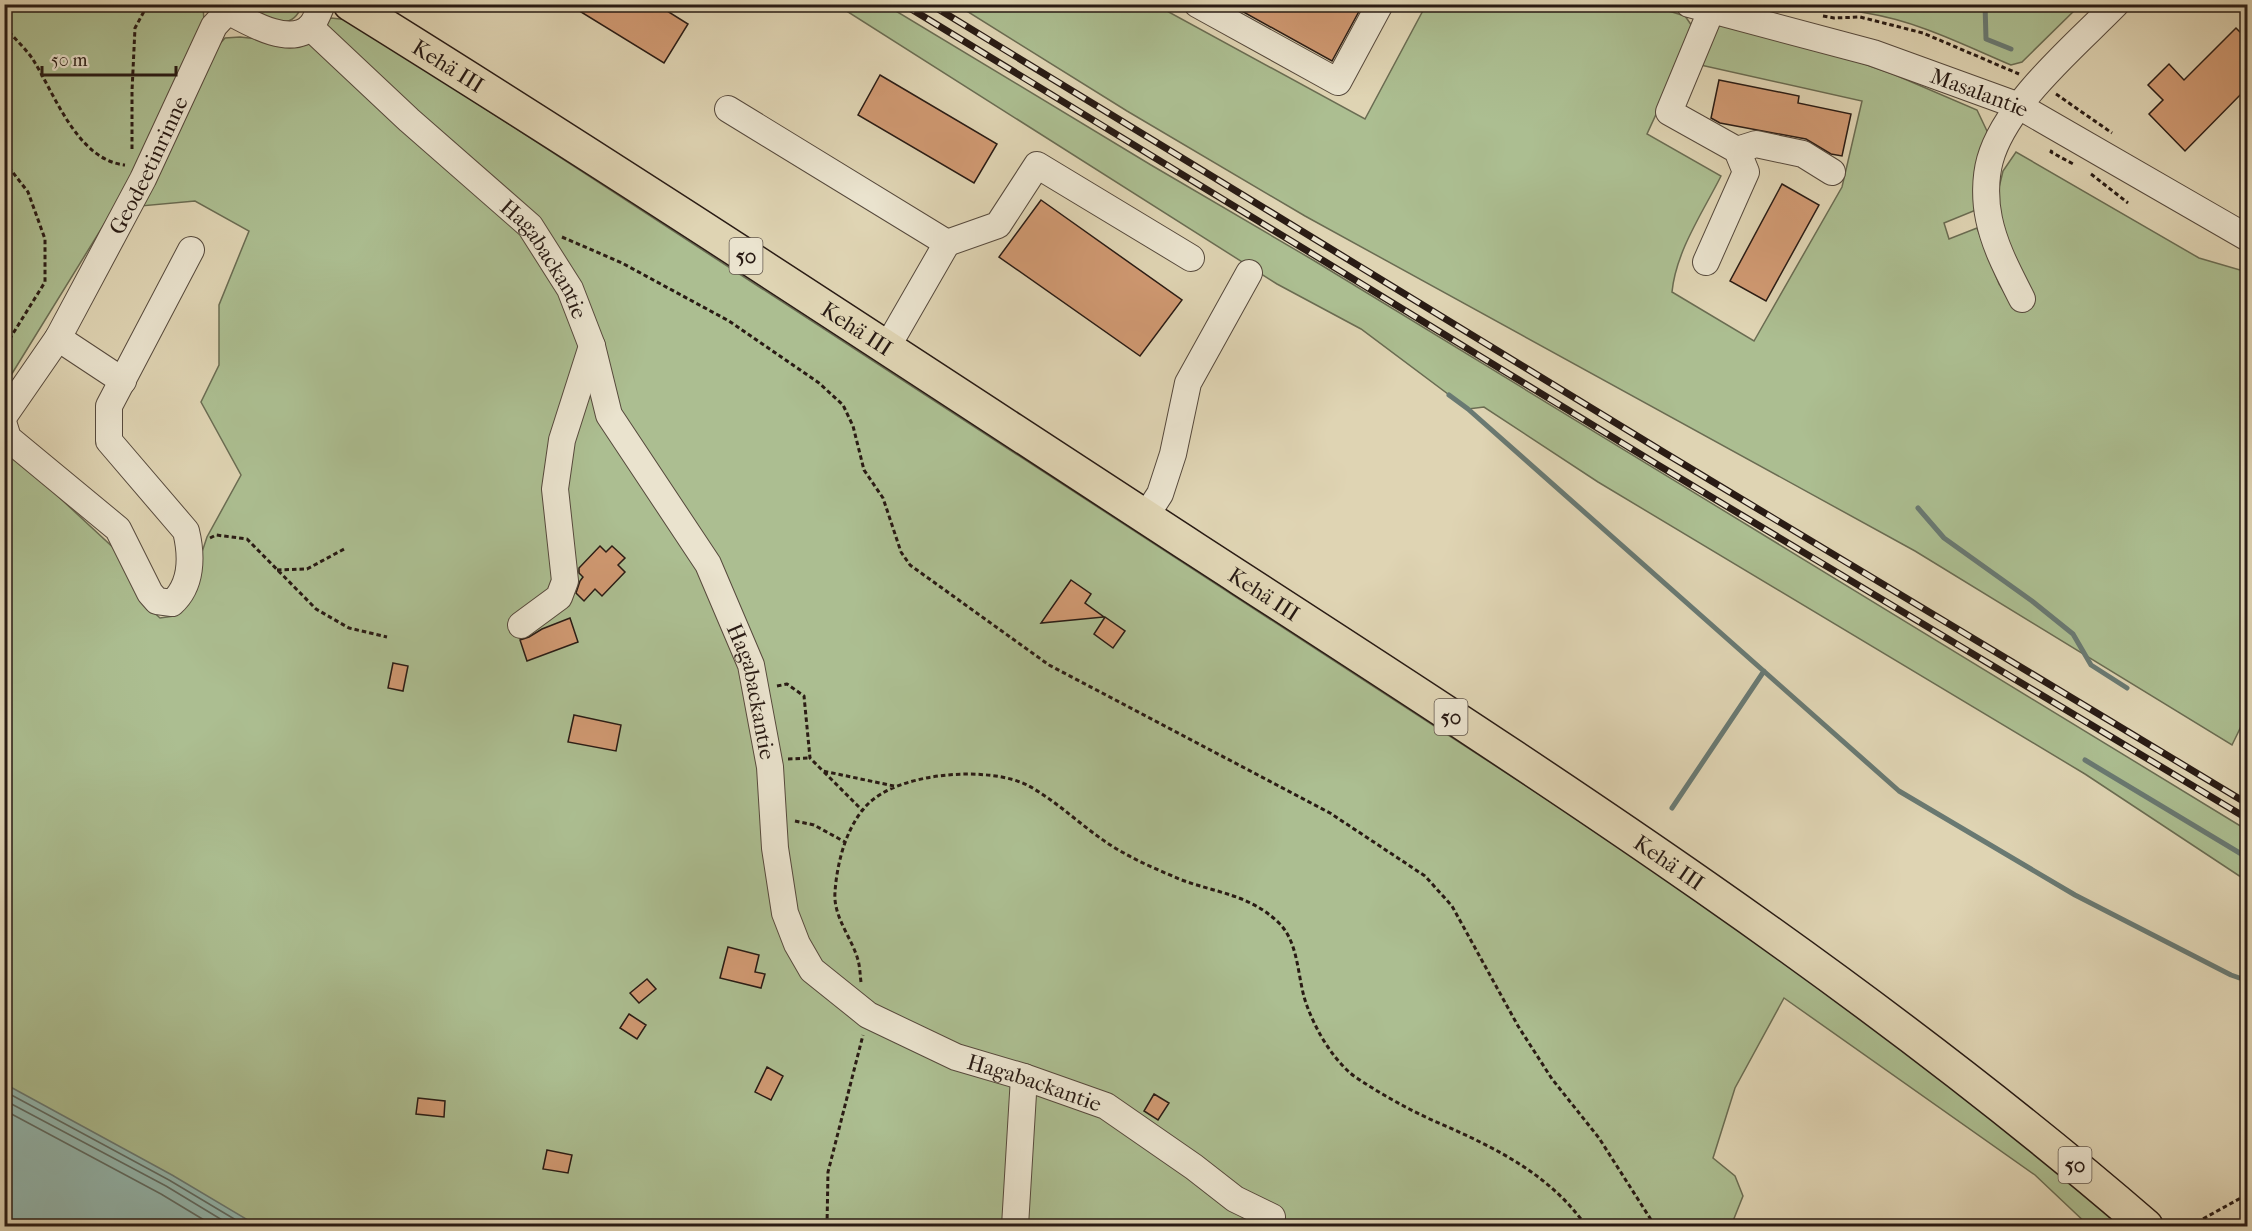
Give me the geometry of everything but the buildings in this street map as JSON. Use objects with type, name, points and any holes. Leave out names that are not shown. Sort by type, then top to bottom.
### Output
[{"type":"highway","name":"Kehä III","points":[[350,4],[606,165],[1441,710],[1767,929],[1985,1092],[2146,1227]]},
{"type":"street","points":[[310,27],[322,4]]},
{"type":"street","points":[[1197,4],[1338,82],[1380,4]]},
{"type":"street","points":[[2022,299],[1998,251],[1988,218],[1986,185],[1990,160],[2000,137],[2019,106],[2039,82],[2116,4]]},
{"type":"street","points":[[1700,8],[1669,112],[1737,150],[1746,172],[1706,262]]},
{"type":"street","name":"Masalantie","points":[[1700,8],[1873,53],[2019,106],[2247,238]]},
{"type":"street","name":"Geodeetinrinne","points":[[4,416],[58,338],[137,173],[214,26],[228,11],[276,34],[290,35],[310,27]]},
{"type":"street","name":"Hagabackantie","points":[[310,27],[409,120],[530,226],[570,290],[592,346],[609,415],[708,564],[750,665],[770,768],[777,864],[785,913],[797,944],[812,970],[865,1013],[956,1057],[1024,1077],[1106,1106],[1194,1167],[1235,1199],[1272,1217]]},
{"type":"street","points":[[728,109],[948,243]]},
{"type":"street","points":[[1737,150],[1756,144],[1803,154],[1832,172]]},
{"type":"street","points":[[886,349],[948,243],[998,225],[1037,165],[1191,258]]},
{"type":"street","points":[[4,425],[8,438],[118,529],[150,593],[157,601],[172,603],[181,595],[188,573],[190,550],[186,531],[109,441],[110,406],[191,250]]},
{"type":"street","points":[[1145,517],[1160,494],[1173,454],[1188,383],[1249,273]]},
{"type":"street","points":[[58,338],[123,381]]},
{"type":"street","points":[[521,625],[559,597],[566,581],[555,489],[562,440],[592,346]]},
{"type":"street","points":[[1015,1227],[1024,1077]]},
{"type":"path","points":[[4,26],[31,57],[59,106],[93,153],[137,173],[132,91],[135,28],[148,4]]},
{"type":"path","points":[[1815,14],[1834,18],[1860,17],[1923,33],[2027,78]]},
{"type":"path","points":[[4,161],[28,192],[45,239],[45,282],[4,348]]},
{"type":"path","points":[[530,226],[582,244],[622,262],[729,321],[819,383],[843,405],[853,426],[864,470],[883,498],[901,552],[910,565],[1049,665],[1330,813],[1425,876],[1452,906],[1518,1026],[1552,1079],[1599,1138],[1654,1227]]},
{"type":"path","points":[[190,550],[216,535],[247,539],[316,609],[349,628],[387,637]]},
{"type":"path","points":[[277,570],[307,569],[346,548]]},
{"type":"path","points":[[756,690],[787,684],[804,696],[810,758],[862,810]]},
{"type":"path","points":[[823,771],[894,786]]},
{"type":"path","points":[[827,1227],[828,1172],[865,1013],[858,958],[842,925],[835,895],[845,842],[862,810],[894,786],[973,772],[1004,777],[1028,786],[1122,853],[1181,880],[1223,891],[1259,906],[1282,926],[1293,947],[1306,1005],[1324,1041],[1349,1072],[1399,1105],[1489,1145],[1544,1180],[1578,1214],[1586,1227]]},
{"type":"path","points":[[773,816],[814,825],[845,842]]},
{"type":"path","points":[[2190,1227],[2247,1194]]},
{"type":"green space","points":[[1646,4],[1685,16],[1692,26],[1682,58],[1647,134],[1721,176],[1685,247],[1672,292],[1754,341],[1842,187],[1862,101],[1696,64],[1716,27],[1722,25],[1853,60],[1893,74],[1977,110],[1987,131],[1976,210],[1944,223],[1949,239],[1977,228],[1999,284],[2016,310],[1997,196],[2003,171],[2016,152],[2199,258],[2247,272],[2248,712],[2232,745],[1915,551],[1305,216],[1127,111],[957,5],[1156,5],[1365,119],[1426,5]]},
{"type":"green space","points":[[5,5],[201,5],[204,21],[132,179],[5,385]]},
{"type":"green space","points":[[246,5],[302,5],[291,20],[284,22],[269,18]]},
{"type":"green space","points":[[837,5],[886,5],[1313,260],[2247,830],[2247,881],[2085,774],[1598,482],[1484,407],[1468,409],[1361,329],[1277,284]]},
{"type":"green space","points":[[1806,5],[2080,5],[2022,62],[2011,65],[1940,34],[1904,22],[1858,12]]},
{"type":"green space","points":[[331,18],[349,20],[1634,856],[1914,1055],[2123,1226],[2089,1226],[2035,1175],[1784,998],[1735,1088],[1713,1158],[1735,1176],[1743,1196],[1731,1226],[5,1226],[4,446],[119,553],[139,599],[160,618],[174,616],[185,603],[207,537],[241,475],[201,402],[219,365],[219,305],[249,231],[195,201],[141,206],[205,60],[225,38],[258,39],[285,47],[325,33],[325,22]]},
{"type":"water","points":[[5,1084],[172,1175],[258,1226],[5,1226]]},
{"type":"waterway","points":[[1985,4],[1986,39],[2011,49]]},
{"type":"waterway","points":[[1449,395],[1468,409],[1899,791],[2075,895],[2231,975],[2248,981]]},
{"type":"waterway","points":[[1918,508],[1944,538],[2032,601],[2073,634],[2091,665],[2127,688]]},
{"type":"waterway","points":[[1672,808],[1764,671]]},
{"type":"waterway","points":[[2085,760],[2248,858]]},
{"type":"railway","points":[[903,4],[1658,465],[2248,819]]},
{"type":"railway","points":[[930,4],[1665,453],[2248,804]]}]
